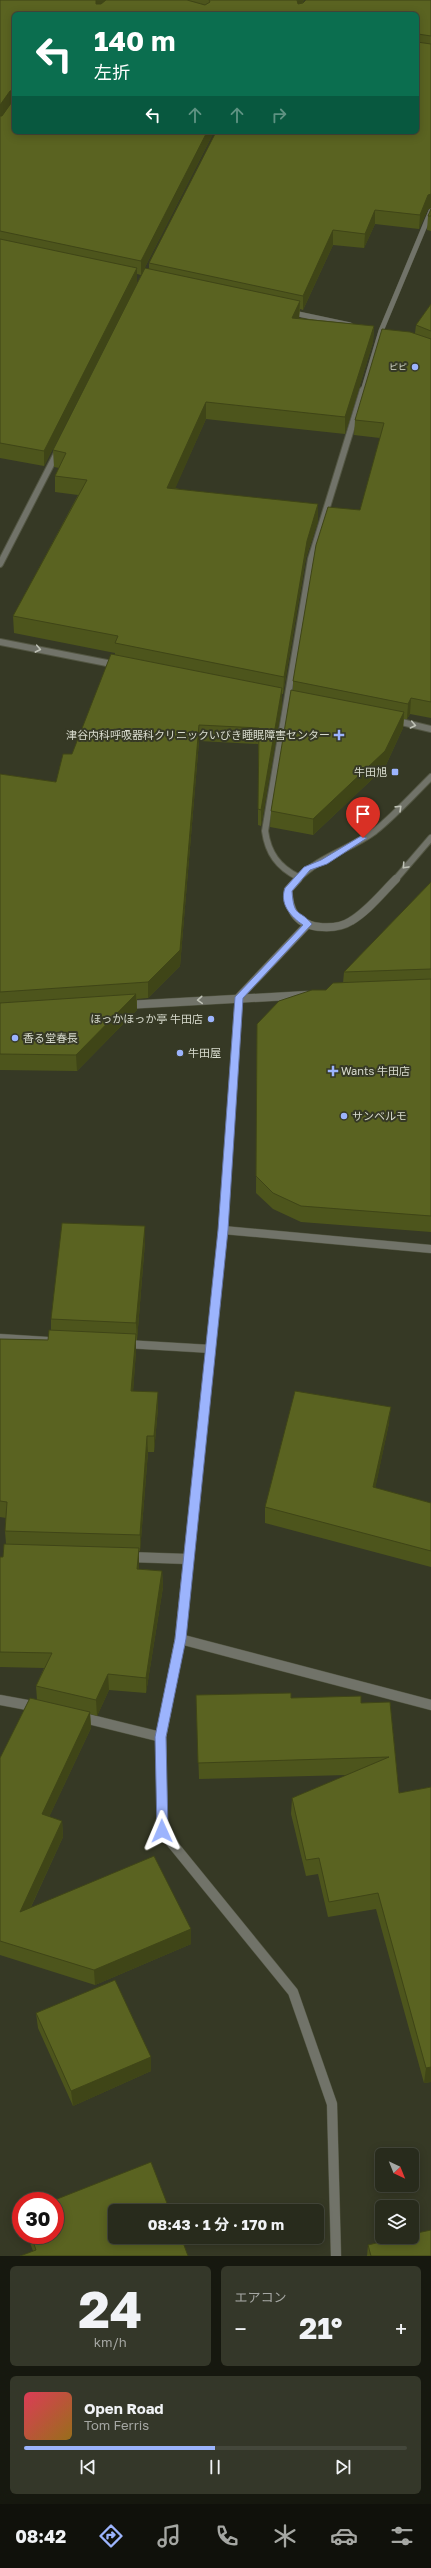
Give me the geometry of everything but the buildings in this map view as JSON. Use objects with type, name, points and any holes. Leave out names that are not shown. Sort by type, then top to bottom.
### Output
[{"type":"street","points":[[298,877],[286,872],[276,863],[266,844],[265,831],[311,559],[385,333],[431,211]]},
{"type":"street","points":[[282,310],[358,326]]},
{"type":"street","points":[[374,330],[385,333]]},
{"type":"street","points":[[0,564],[61,444]]},
{"type":"street","points":[[0,642],[123,666]]},
{"type":"street","points":[[280,696],[295,699]]},
{"type":"street","points":[[385,719],[431,728]]},
{"type":"street","points":[[431,777],[376,830],[351,847],[307,868],[298,877],[288,890],[289,903],[294,915],[308,924],[328,928],[351,921],[372,902],[431,838]]},
{"type":"street","points":[[308,924],[239,997],[223,1230],[211,1349],[180,1639],[161,1737],[162,1831],[293,1992],[332,2104],[336,2256]]},
{"type":"street","points":[[120,1006],[239,997],[319,995]]},
{"type":"street","points":[[223,1230],[431,1249]]},
{"type":"street","points":[[0,1338],[55,1341]]},
{"type":"street","points":[[117,1344],[211,1349]]},
{"type":"street","points":[[117,1557],[188,1559]]},
{"type":"street","points":[[180,1639],[431,1705]]},
{"type":"street","points":[[0,1700],[12,1701],[49,1710]]},
{"type":"street","points":[[72,1715],[161,1737]]},
{"type":"place","name":"ピピ","points":[[415,367]]},
{"type":"place","name":"津谷内科呼吸器科クリニックいびき睡眠障害センター","points":[[339,735]]},
{"type":"place","name":"牛田旭","points":[[395,772]]},
{"type":"place","name":"ほっかほっか亭 牛田店","points":[[211,1019]]},
{"type":"place","name":"香る堂春長","points":[[15,1038]]},
{"type":"place","name":"牛田屋","points":[[180,1053]]},
{"type":"place","name":"Wants 牛田店","points":[[333,1071]]},
{"type":"place","name":"サンベルモ","points":[[344,1116]]},
{"type":"route","points":[[162,1831],[161,1737],[180,1639],[211,1349],[223,1230],[239,997],[308,924],[294,915],[289,903],[288,890],[298,877],[307,868],[324,862],[351,847],[363,838]]}]
